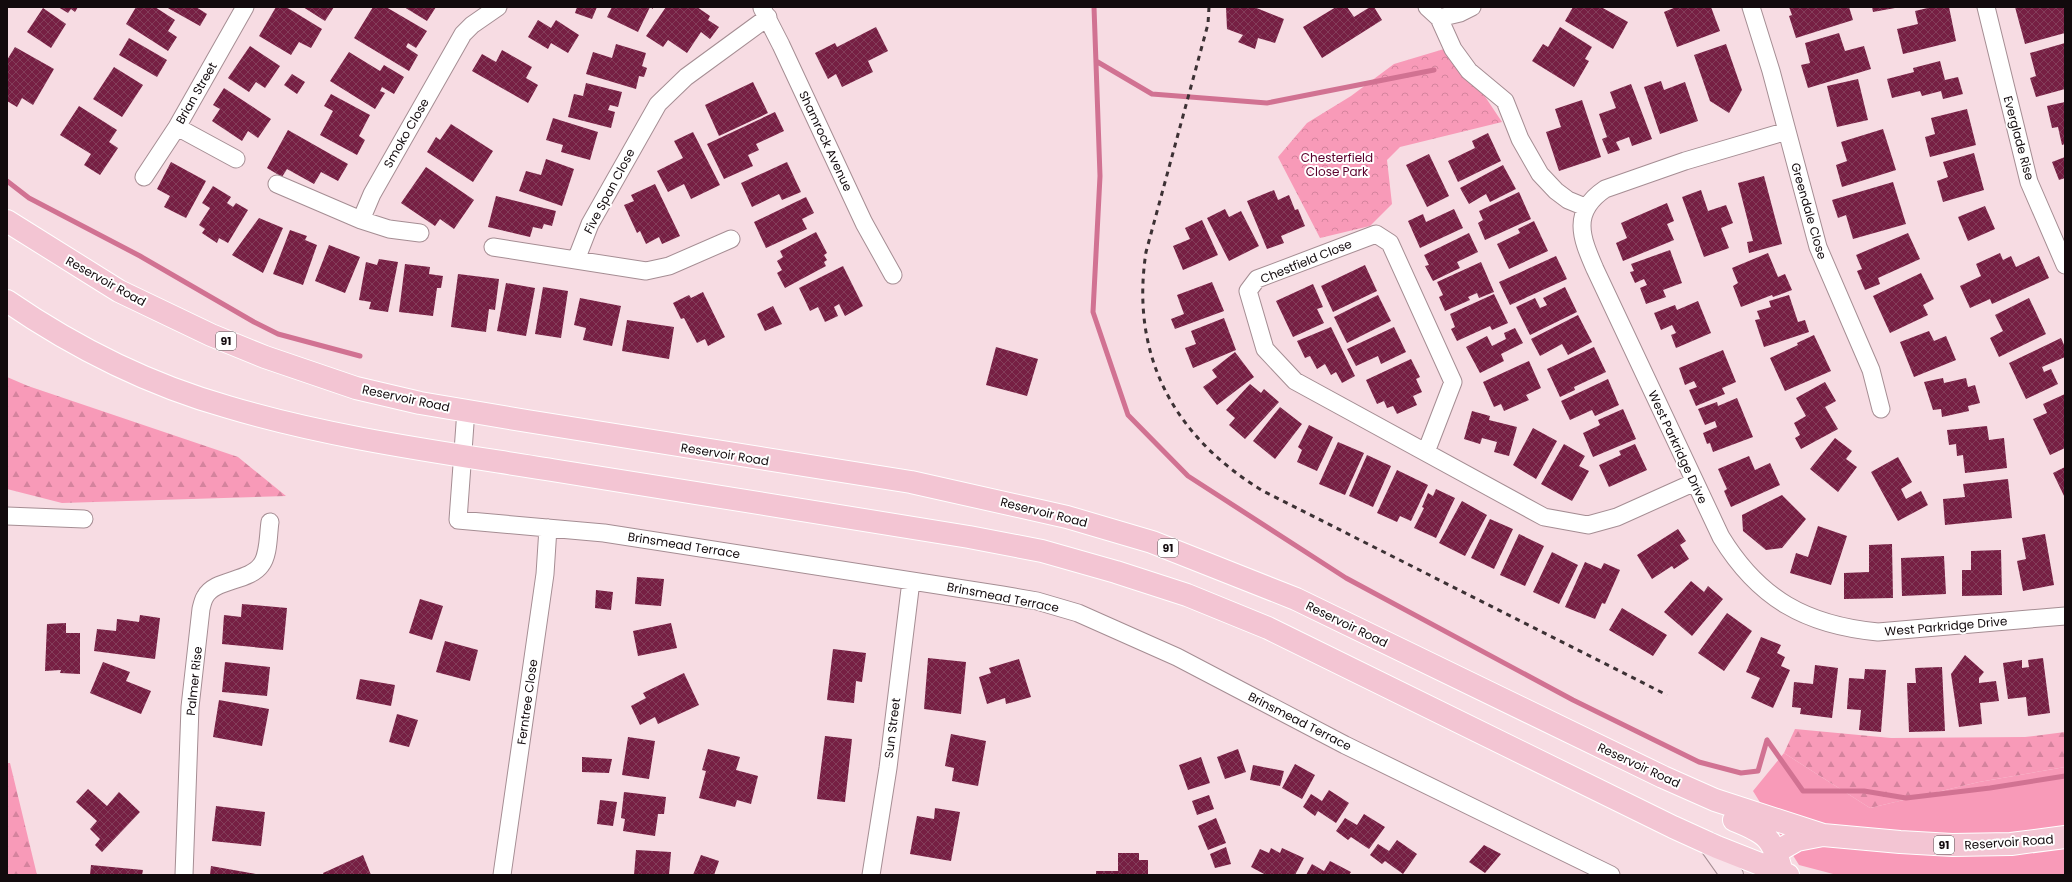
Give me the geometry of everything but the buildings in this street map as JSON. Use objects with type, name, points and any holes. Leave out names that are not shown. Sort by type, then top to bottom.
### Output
[{"type":"main road","name":"Reservoir Road","points":[[7,221],[119,291],[211,335],[265,357],[356,388],[420,403],[819,469],[911,482],[1066,517],[1152,542],[1296,599],[1662,777],[1715,800],[1823,834],[1900,842],[1952,845],[2011,844],[2065,837]]},
{"type":"main road","points":[[7,301],[60,334],[117,364],[173,389],[226,407],[342,435],[463,456],[969,537],[1042,551],[1116,572],[1187,595],[1268,628],[1710,844],[1777,870]]},
{"type":"main road","points":[[1469,683],[1497,704],[1534,727],[1596,759],[1700,808],[1759,830],[1773,845],[1777,870]]},
{"type":"main road","points":[[1777,870],[1797,840],[1823,834]]},
{"type":"street","name":"Brian Street","points":[[144,177],[177,127],[245,7]]},
{"type":"street","name":"Smoko Close","points":[[361,220],[372,194],[463,34],[472,25],[498,7]]},
{"type":"street","points":[[1433,12],[1460,13],[1472,7]]},
{"type":"street","name":"Greendale Close","points":[[1751,7],[1787,131],[1818,247],[1871,370],[1881,409]]},
{"type":"street","name":"Everglade Rise","points":[[1986,7],[2029,182],[2065,265]]},
{"type":"street","name":"Five Span Close","points":[[576,260],[590,224],[658,104],[686,77],[765,12]]},
{"type":"street","name":"Shamrock Avenue","points":[[765,12],[864,223],[893,275]]},
{"type":"street","points":[[1433,12],[1453,49],[1469,71],[1505,101],[1520,139],[1540,174],[1556,191],[1568,200],[1585,207],[1594,196],[1619,183],[1685,161],[1787,131]]},
{"type":"street","points":[[177,127],[236,159]]},
{"type":"street","points":[[277,184],[361,220],[389,229],[420,233]]},
{"type":"street","name":"West Parkridge Drive","points":[[1585,207],[1581,218],[1585,246],[1721,537],[1735,560],[1755,582],[1796,611],[1819,621],[1848,629],[1878,632],[2065,616]]},
{"type":"street","name":"Chestfield Close","points":[[1426,452],[1453,382],[1390,243],[1376,234],[1258,279],[1248,291],[1265,349],[1295,381],[1544,517],[1588,525],[1617,517],[1695,482]]},
{"type":"street","points":[[493,247],[646,271],[668,266],[731,239]]},
{"type":"street","points":[[463,456],[466,410]]},
{"type":"street","name":"Brinsmead Terrace","points":[[463,456],[458,520],[604,532],[1037,601],[1078,613],[1177,657],[1345,745],[1611,875]]},
{"type":"street","points":[[7,516],[84,519]]},
{"type":"street","name":"Palmer Rise","points":[[184,875],[190,707],[201,609],[205,596],[210,591],[249,575],[262,565],[265,558],[270,522]]},
{"type":"street","name":"Ferntree Close","points":[[502,875],[544,574],[548,528]]},
{"type":"street","name":"Sun Street","points":[[871,875],[888,768],[911,581]]},
{"type":"street","points":[[1710,844],[1732,875]]},
{"type":"green space","name":"Chesterfield Close Park","points":[[1444,49],[1476,83],[1502,122],[1400,147],[1387,160],[1392,204],[1370,226],[1320,238],[1278,157],[1307,123],[1351,96],[1394,64]]},
{"type":"green space","points":[[7,377],[28,386],[238,457],[286,496],[62,503],[7,489]]},
{"type":"green space","points":[[1795,729],[1891,738],[2025,737],[2065,732],[2065,767],[1979,782],[1870,808],[1784,753]]},
{"type":"green space","points":[[1784,753],[1870,808],[1979,782],[2065,767],[2065,875],[1837,875],[1799,865],[1753,791]]},
{"type":"green space","points":[[7,763],[10,763],[37,875],[7,875]]},
{"type":"waterway","points":[[1094,7],[1100,176],[1093,312],[1128,415],[1188,476],[1346,578],[1573,700],[1699,762],[1741,773],[1758,771],[1767,740]]},
{"type":"waterway","points":[[1096,61],[1152,94],[1267,103],[1434,70]]},
{"type":"waterway","points":[[7,181],[29,198],[140,256],[254,322],[278,334],[360,356]]},
{"type":"waterway","points":[[1767,740],[1803,791],[1864,791],[1906,798],[1990,788],[2065,776]]},
{"type":"railway","points":[[1209,7],[1208,24],[1146,252],[1143,290],[1145,326],[1153,359],[1165,390],[1183,419],[1205,446],[1232,469],[1263,491],[1667,695]]}]
